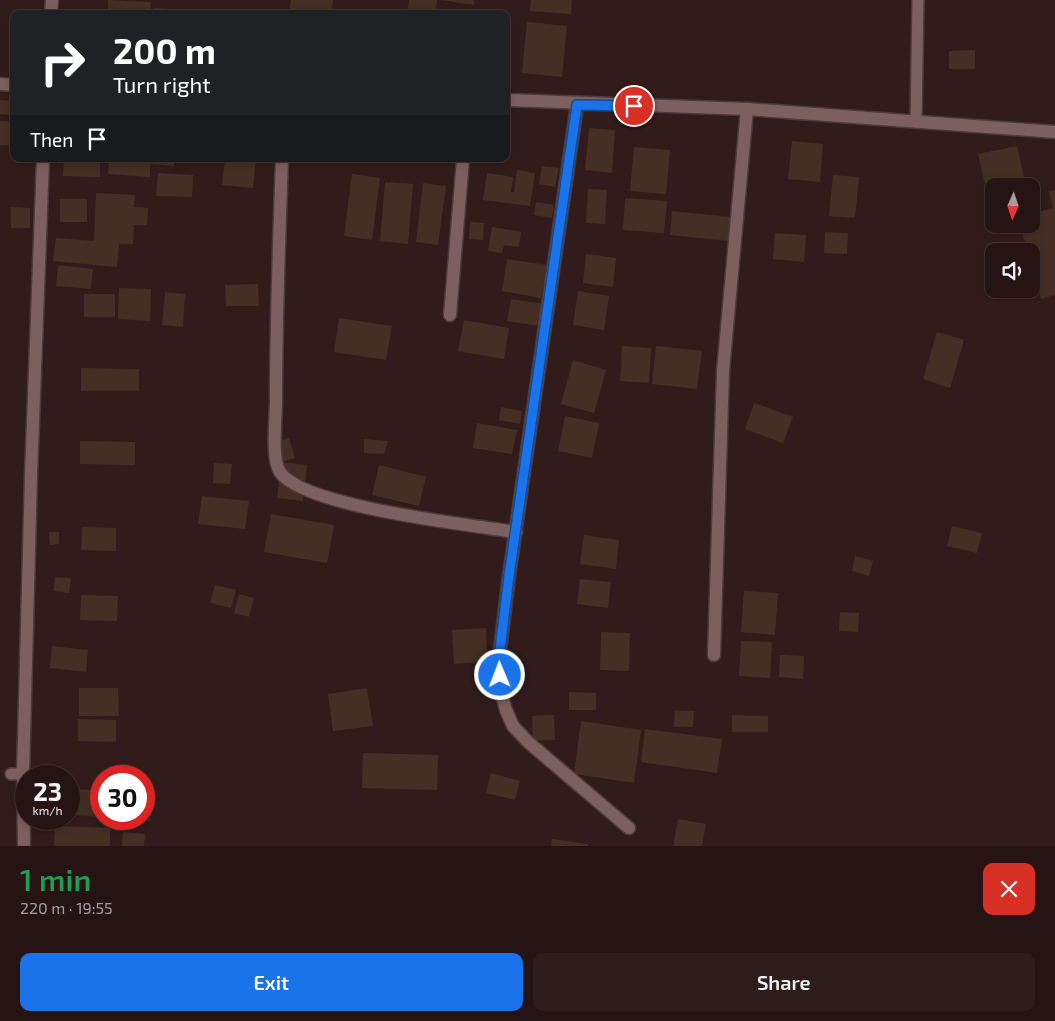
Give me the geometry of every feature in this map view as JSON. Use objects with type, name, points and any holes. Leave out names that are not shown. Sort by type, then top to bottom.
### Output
[{"type":"street","points":[[510,100],[577,105],[747,109],[1055,132]]},
{"type":"street","points":[[577,105],[499,658],[502,692],[506,710],[513,726],[528,742],[629,828]]},
{"type":"street","points":[[714,655],[723,372],[747,109]]},
{"type":"street","points":[[24,846],[17,774],[44,162]]},
{"type":"street","points":[[282,162],[276,338],[275,449],[279,472],[288,480],[306,490],[341,502],[389,513],[516,532]]},
{"type":"street","points":[[450,315],[463,162]]},
{"type":"lane","points":[[916,122],[918,0]]},
{"type":"building","points":[[108,0],[151,2],[150,10],[108,10]]},
{"type":"building","points":[[291,0],[333,0],[332,10],[290,10]]},
{"type":"building","points":[[409,0],[437,0],[436,10],[408,10]]},
{"type":"building","points":[[441,0],[474,0],[474,5]]},
{"type":"building","points":[[531,0],[572,0],[571,14],[530,11]]},
{"type":"building","points":[[154,8],[185,10],[154,10]]},
{"type":"building","points":[[527,22],[567,26],[562,77],[522,73]]},
{"type":"building","points":[[975,50],[975,69],[949,69],[949,51]]},
{"type":"building","points":[[0,100],[10,101],[10,115],[0,114]]},
{"type":"building","points":[[0,121],[10,121],[10,145],[0,145]]},
{"type":"building","points":[[589,128],[615,130],[612,173],[585,170]]},
{"type":"building","points":[[792,141],[823,144],[820,182],[788,179]]},
{"type":"building","points":[[1017,146],[1024,178],[985,178],[985,185],[978,154]]},
{"type":"building","points":[[634,147],[670,150],[666,194],[630,191]]},
{"type":"building","points":[[64,162],[100,162],[100,177],[63,176]]},
{"type":"building","points":[[109,162],[174,162],[174,166],[150,164],[150,177],[108,174]]},
{"type":"building","points":[[225,162],[256,162],[253,188],[222,185]]},
{"type":"building","points":[[542,166],[559,168],[555,187],[539,184]]},
{"type":"building","points":[[517,170],[535,173],[530,206],[483,200],[487,173],[513,177],[511,192],[514,192]]},
{"type":"building","points":[[158,173],[193,175],[192,197],[156,196]]},
{"type":"building","points":[[352,174],[380,178],[372,240],[344,236]]},
{"type":"building","points":[[833,175],[859,177],[855,218],[829,216]]},
{"type":"building","points":[[385,182],[413,184],[408,244],[380,241]]},
{"type":"building","points":[[423,183],[446,186],[438,245],[416,242]]},
{"type":"building","points":[[588,189],[607,190],[605,224],[586,223]]},
{"type":"building","points":[[1055,190],[1055,295],[1041,299],[1040,243],[1025,243],[1022,233],[1040,233],[1040,212],[1053,208],[1049,191]]},
{"type":"building","points":[[96,193],[135,195],[134,207],[148,208],[147,225],[134,225],[133,244],[119,244],[117,267],[53,261],[56,238],[94,241]]},
{"type":"building","points":[[625,198],[667,201],[664,233],[623,230]]},
{"type":"building","points":[[60,199],[87,199],[87,222],[60,222]]},
{"type":"building","points":[[536,202],[554,205],[552,218],[534,215]]},
{"type":"building","points":[[11,207],[30,208],[30,228],[11,228]]},
{"type":"building","points":[[672,211],[730,217],[728,241],[670,235]]},
{"type":"building","points":[[470,222],[484,223],[483,240],[469,239]]},
{"type":"building","points":[[492,227],[521,232],[519,247],[504,245],[502,253],[488,251]]},
{"type":"building","points":[[825,232],[848,233],[847,254],[824,253]]},
{"type":"building","points":[[775,233],[806,235],[804,262],[773,259]]},
{"type":"building","points":[[586,254],[616,258],[613,287],[583,283]]},
{"type":"building","points":[[507,259],[547,265],[541,298],[502,291]]},
{"type":"building","points":[[58,265],[93,269],[91,289],[56,286]]},
{"type":"building","points":[[258,284],[259,306],[226,306],[225,285]]},
{"type":"building","points":[[119,288],[151,289],[150,321],[118,319]]},
{"type":"building","points":[[578,291],[609,296],[604,330],[573,325]]},
{"type":"building","points":[[165,292],[185,294],[183,327],[162,325]]},
{"type":"building","points":[[84,294],[115,294],[115,317],[84,317]]},
{"type":"building","points":[[511,299],[544,304],[540,326],[507,321]]},
{"type":"building","points":[[339,318],[392,326],[386,360],[334,352]]},
{"type":"building","points":[[464,320],[509,328],[504,359],[458,351]]},
{"type":"building","points":[[937,332],[964,340],[950,388],[923,379]]},
{"type":"building","points":[[622,346],[651,348],[649,383],[620,381]]},
{"type":"building","points":[[656,346],[702,351],[697,389],[652,384]]},
{"type":"building","points":[[573,360],[606,370],[594,413],[561,404]]},
{"type":"building","points":[[81,368],[139,369],[139,391],[81,391]]},
{"type":"building","points":[[754,403],[793,417],[783,443],[745,429]]},
{"type":"building","points":[[501,407],[522,411],[520,424],[499,420]]},
{"type":"building","points":[[565,416],[599,423],[592,458],[558,451]]},
{"type":"building","points":[[477,423],[517,430],[512,454],[473,448]]},
{"type":"building","points":[[289,438],[295,458],[274,464],[268,445]]},
{"type":"building","points":[[364,439],[388,441],[384,454],[364,453]]},
{"type":"building","points":[[80,441],[135,442],[135,465],[80,464]]},
{"type":"building","points":[[281,462],[307,465],[303,501],[277,498]]},
{"type":"building","points":[[214,463],[232,464],[230,484],[213,483]]},
{"type":"building","points":[[379,465],[426,477],[419,506],[372,495]]},
{"type":"building","points":[[202,496],[249,501],[245,529],[198,524]]},
{"type":"building","points":[[271,514],[334,525],[327,563],[264,552]]},
{"type":"building","points":[[952,526],[982,533],[977,553],[947,546]]},
{"type":"building","points":[[82,527],[116,528],[116,551],[81,550]]},
{"type":"building","points":[[49,532],[59,532],[59,544],[50,545]]},
{"type":"building","points":[[584,535],[619,540],[616,569],[580,564]]},
{"type":"building","points":[[855,556],[873,561],[869,576],[852,571]]},
{"type":"building","points":[[55,577],[71,578],[69,593],[54,591]]},
{"type":"building","points":[[580,579],[611,582],[608,608],[577,604]]},
{"type":"building","points":[[215,585],[236,590],[231,608],[210,603]]},
{"type":"building","points":[[744,591],[778,593],[775,635],[741,632]]},
{"type":"building","points":[[239,594],[254,598],[249,617],[234,613]]},
{"type":"building","points":[[81,595],[118,596],[117,621],[80,620]]},
{"type":"building","points":[[840,612],[859,613],[858,632],[839,631]]},
{"type":"building","points":[[486,628],[487,662],[454,664],[452,630]]},
{"type":"building","points":[[601,632],[630,633],[629,671],[600,670]]},
{"type":"building","points":[[741,641],[772,642],[770,678],[739,676]]},
{"type":"building","points":[[52,646],[88,650],[86,672],[50,668]]},
{"type":"building","points":[[780,655],[804,656],[803,679],[779,677]]},
{"type":"building","points":[[79,688],[118,688],[119,716],[79,716]]},
{"type":"building","points":[[367,688],[373,726],[333,731],[328,694]]},
{"type":"building","points":[[569,692],[596,693],[596,710],[569,710]]},
{"type":"building","points":[[675,711],[694,711],[693,727],[674,727]]},
{"type":"building","points":[[554,715],[555,740],[533,740],[532,716]]},
{"type":"building","points":[[732,715],[768,716],[768,732],[732,732]]},
{"type":"building","points":[[78,719],[116,720],[116,742],[78,741]]},
{"type":"building","points":[[581,721],[641,730],[634,783],[574,774]]},
{"type":"building","points":[[645,729],[722,739],[717,773],[641,762]]},
{"type":"building","points":[[363,753],[438,755],[437,790],[362,788]]},
{"type":"building","points":[[491,773],[520,781],[515,800],[486,793]]},
{"type":"building","points":[[80,789],[90,790],[90,816],[80,815]]},
{"type":"building","points":[[678,819],[706,824],[702,846],[673,846]]},
{"type":"building","points":[[80,827],[90,827],[90,830],[110,830],[110,846],[54,846],[55,830],[80,830]]},
{"type":"building","points":[[123,832],[145,834],[144,846],[122,846]]},
{"type":"building","points":[[552,839],[588,844],[588,846],[551,846]]},
{"type":"route","points":[[500,675],[499,658],[509,576],[577,105],[634,106]]}]
